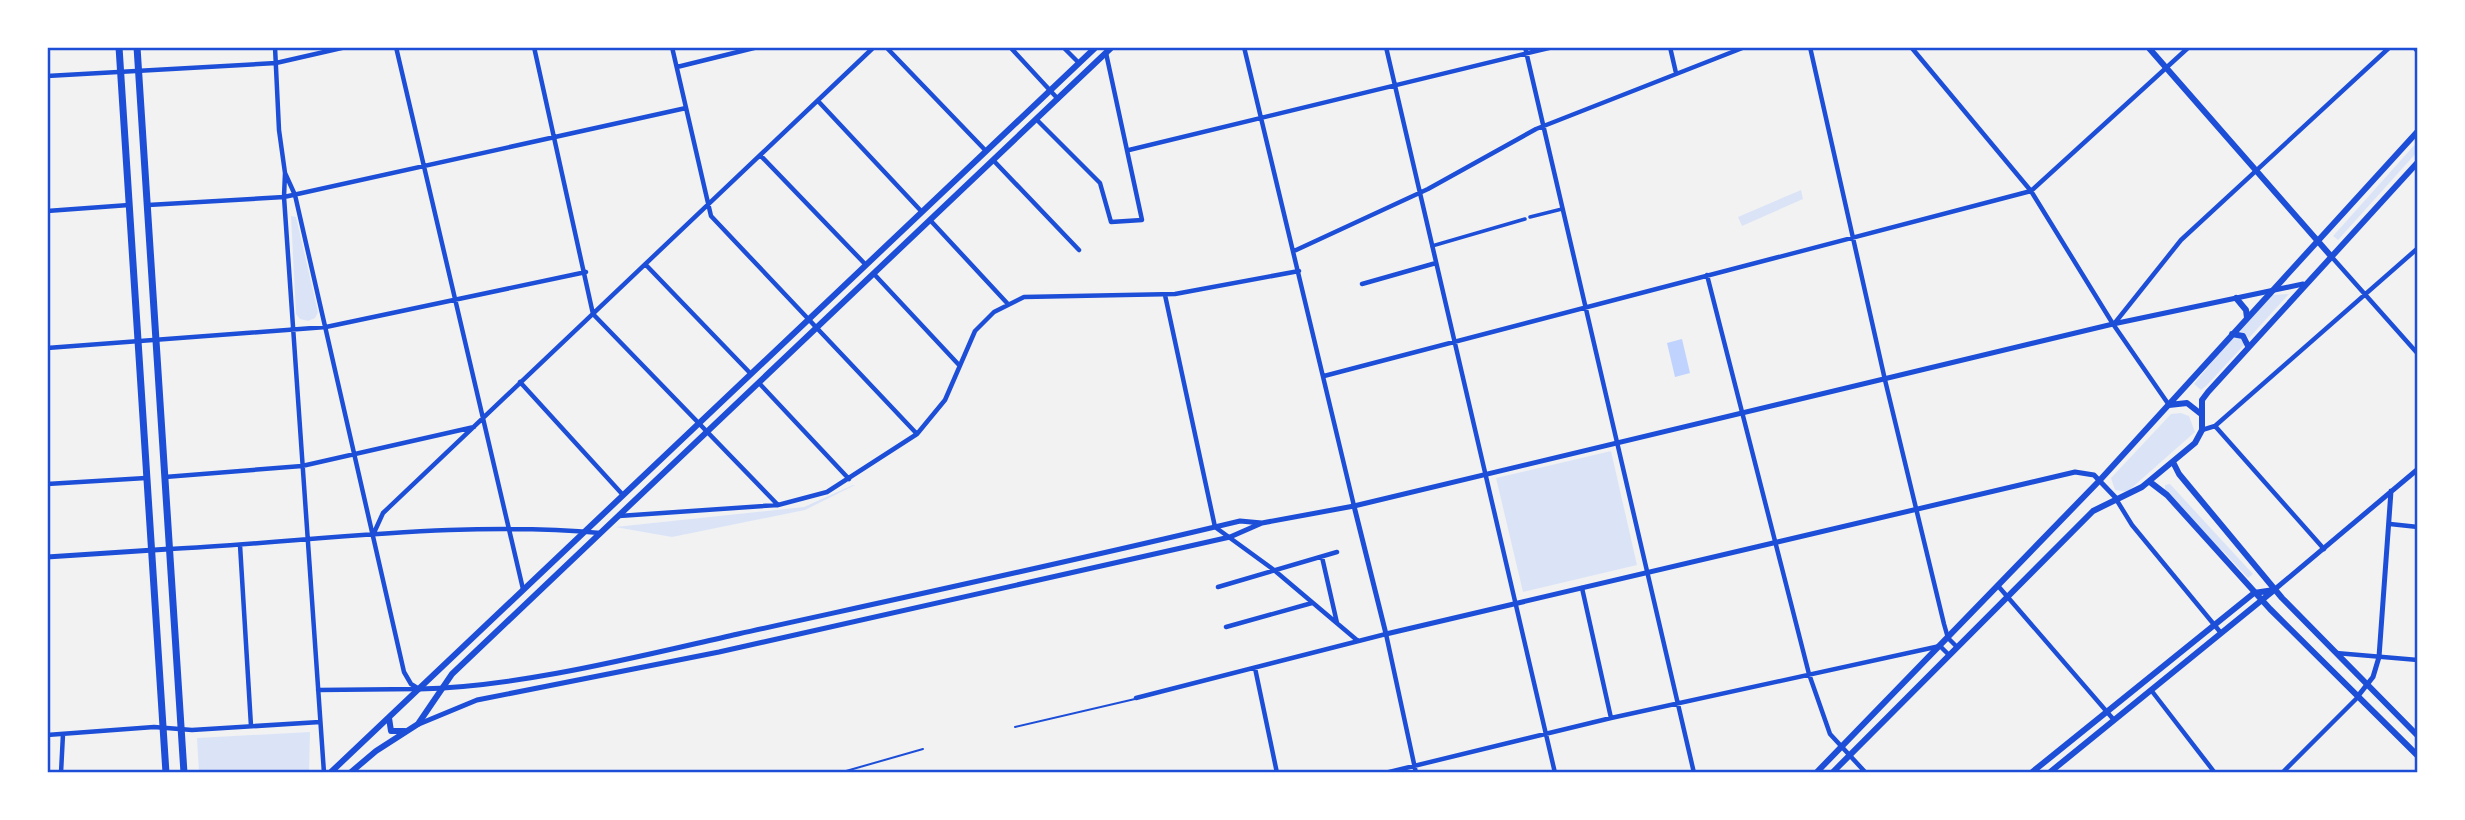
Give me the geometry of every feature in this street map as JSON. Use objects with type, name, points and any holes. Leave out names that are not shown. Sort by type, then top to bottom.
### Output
[{"type":"main road","points":[[119,47],[166,773]]},
{"type":"main road","points":[[137,47],[184,773]]},
{"type":"main road","points":[[330,773],[1096,47]]},
{"type":"main road","points":[[350,773],[418,724],[440,688],[531,599],[1112,47]]},
{"type":"main road","points":[[2148,47],[2330,255]]},
{"type":"main road","points":[[1816,773],[2100,481],[2418,131]]},
{"type":"main road","points":[[1832,773],[2093,511],[2150,482],[2195,443],[2202,430],[2202,400],[2208,392],[2303,284],[2418,162]]},
{"type":"main road","points":[[2236,298],[2246,310],[2246,318]]},
{"type":"main road","points":[[2232,334],[2243,335],[2248,346]]},
{"type":"main road","points":[[2169,405],[2187,403],[2201,414]]},
{"type":"main road","points":[[2173,462],[2179,474],[2274,590],[2418,736]]},
{"type":"main road","points":[[2150,482],[2167,495],[2254,593],[2418,755]]},
{"type":"main road","points":[[523,590],[531,599]]},
{"type":"main road","points":[[2031,773],[2254,593],[2274,590]]},
{"type":"main road","points":[[2049,773],[2274,590]]},
{"type":"main road","points":[[390,716],[391,731],[410,730]]},
{"type":"street","points":[[275,47],[324,773]]},
{"type":"street","points":[[47,76],[276,63],[346,47]]},
{"type":"street","points":[[396,47],[523,590]]},
{"type":"street","points":[[534,47],[586,272],[593,314],[778,505]]},
{"type":"street","points":[[672,47],[711,216],[917,435]]},
{"type":"street","points":[[677,67],[758,47]]},
{"type":"street","points":[[373,535],[383,513],[874,47]]},
{"type":"street","points":[[886,47],[986,151]]},
{"type":"street","points":[[1010,47],[1058,99]]},
{"type":"street","points":[[1063,47],[1079,63]]},
{"type":"street","points":[[1244,47],[1386,634],[1416,773]]},
{"type":"street","points":[[1385,47],[1555,773]]},
{"type":"street","points":[[1525,47],[1694,773]]},
{"type":"street","points":[[1129,150],[1553,47]]},
{"type":"street","points":[[1670,47],[1676,73]]},
{"type":"street","points":[[1294,251],[1419,191],[1544,126],[1745,47]]},
{"type":"street","points":[[1810,47],[1885,380],[1948,638],[1957,647]]},
{"type":"street","points":[[1911,47],[2031,191],[2113,324],[2169,405]]},
{"type":"street","points":[[1324,376],[2031,191],[2189,47]]},
{"type":"street","points":[[2113,324],[2181,240],[2390,47]]},
{"type":"street","points":[[1036,120],[1100,183],[1111,222],[1144,218],[1106,53]]},
{"type":"street","points":[[818,101],[922,212]]},
{"type":"street","points":[[147,205],[284,197],[686,108]]},
{"type":"street","points":[[760,155],[866,265]]},
{"type":"street","points":[[993,160],[1079,250]]},
{"type":"street","points":[[285,173],[295,195],[404,672],[411,684],[419,688]]},
{"type":"street","points":[[47,211],[129,205]]},
{"type":"street","points":[[1432,246],[1562,209]]},
{"type":"street","points":[[930,220],[1007,303]]},
{"type":"street","points":[[2202,430],[2215,426],[2418,248]]},
{"type":"street","points":[[2330,255],[2418,354]]},
{"type":"street","points":[[1362,284],[1436,263]]},
{"type":"street","points":[[646,265],[751,374]]},
{"type":"street","points":[[618,516],[778,505],[827,492],[917,435],[938,411],[975,331],[1007,303],[1024,297],[1057,295],[1165,295],[1299,271]]},
{"type":"street","points":[[47,348],[156,342],[326,327],[586,272]]},
{"type":"street","points":[[874,274],[960,365]]},
{"type":"street","points":[[1707,275],[1809,674],[1830,734],[1866,773]]},
{"type":"street","points":[[418,724],[486,698],[848,623],[1160,553],[1230,537],[1262,523],[1354,506],[2113,324],[2303,284]]},
{"type":"street","points":[[1165,295],[1215,527],[1274,570],[1358,641]]},
{"type":"street","points":[[520,382],[623,495]]},
{"type":"street","points":[[759,383],[849,479]]},
{"type":"street","points":[[2215,426],[2323,548]]},
{"type":"street","points":[[164,477],[302,467],[475,427]]},
{"type":"street","points":[[2274,590],[2418,469]]},
{"type":"street","points":[[1136,698],[1386,634],[2075,472],[2094,475],[2116,498],[2132,525],[2221,633]]},
{"type":"street","points":[[47,484],[147,478]]},
{"type":"street","points":[[2282,773],[2369,685],[2379,656],[2391,491]]},
{"type":"street","points":[[318,690],[440,688],[549,673],[1240,521],[1262,523]]},
{"type":"street","points":[[2390,524],[2418,527]]},
{"type":"street","points":[[47,557],[373,535],[510,531],[600,533]]},
{"type":"street","points":[[1156,540],[1160,553]]},
{"type":"street","points":[[240,545],[251,726]]},
{"type":"street","points":[[1218,587],[1337,552]]},
{"type":"street","points":[[1100,553],[1103,565]]},
{"type":"street","points":[[1322,557],[1337,624]]},
{"type":"street","points":[[1054,563],[1057,576]]},
{"type":"street","points":[[1998,587],[2114,720]]},
{"type":"street","points":[[1582,588],[1611,719]]},
{"type":"street","points":[[898,598],[901,611]]},
{"type":"street","points":[[1226,626],[1312,603]]},
{"type":"street","points":[[845,610],[848,623]]},
{"type":"street","points":[[1385,773],[1611,719],[1940,646],[1949,655]]},
{"type":"street","points":[[2336,653],[2418,660]]},
{"type":"street","points":[[1255,668],[1277,773]]},
{"type":"street","points":[[2151,690],[2215,773]]},
{"type":"street","points":[[47,735],[320,722]]},
{"type":"street","points":[[61,773],[63,734]]},
{"type":"lane","points":[[1015,727],[1136,698]]},
{"type":"lane","points":[[839,773],[923,749]]},
{"type":"shaded area","points":[[2418,141],[2418,151],[2338,240],[2333,236]]},
{"type":"shaded area","points":[[1801,190],[1803,199],[1742,226],[1738,217]]},
{"type":"shaded area","points":[[291,216],[296,217],[318,312],[315,318],[308,321],[300,319],[296,314]]},
{"type":"shaded area","points":[[2289,294],[2249,338],[2238,329],[2271,295]]},
{"type":"shaded area","points":[[2238,335],[2247,342],[2201,390],[2194,384],[2233,336]]},
{"type":"shaded area","points":[[2171,414],[2189,416],[2195,432],[2127,492],[2115,490],[2111,478]]},
{"type":"shaded area","points":[[1611,451],[1637,565],[1523,592],[1496,478]]},
{"type":"shaded area","points":[[2170,484],[2253,574],[2248,578],[2222,550],[2213,547],[2165,492],[2165,485]]},
{"type":"shaded area","points":[[853,485],[805,510],[672,537],[615,527],[804,507]]},
{"type":"shaded area","points":[[310,732],[309,773],[199,773],[197,738]]},
{"type":"water","points":[[1682,339],[1690,373],[1675,377],[1667,343]]}]
